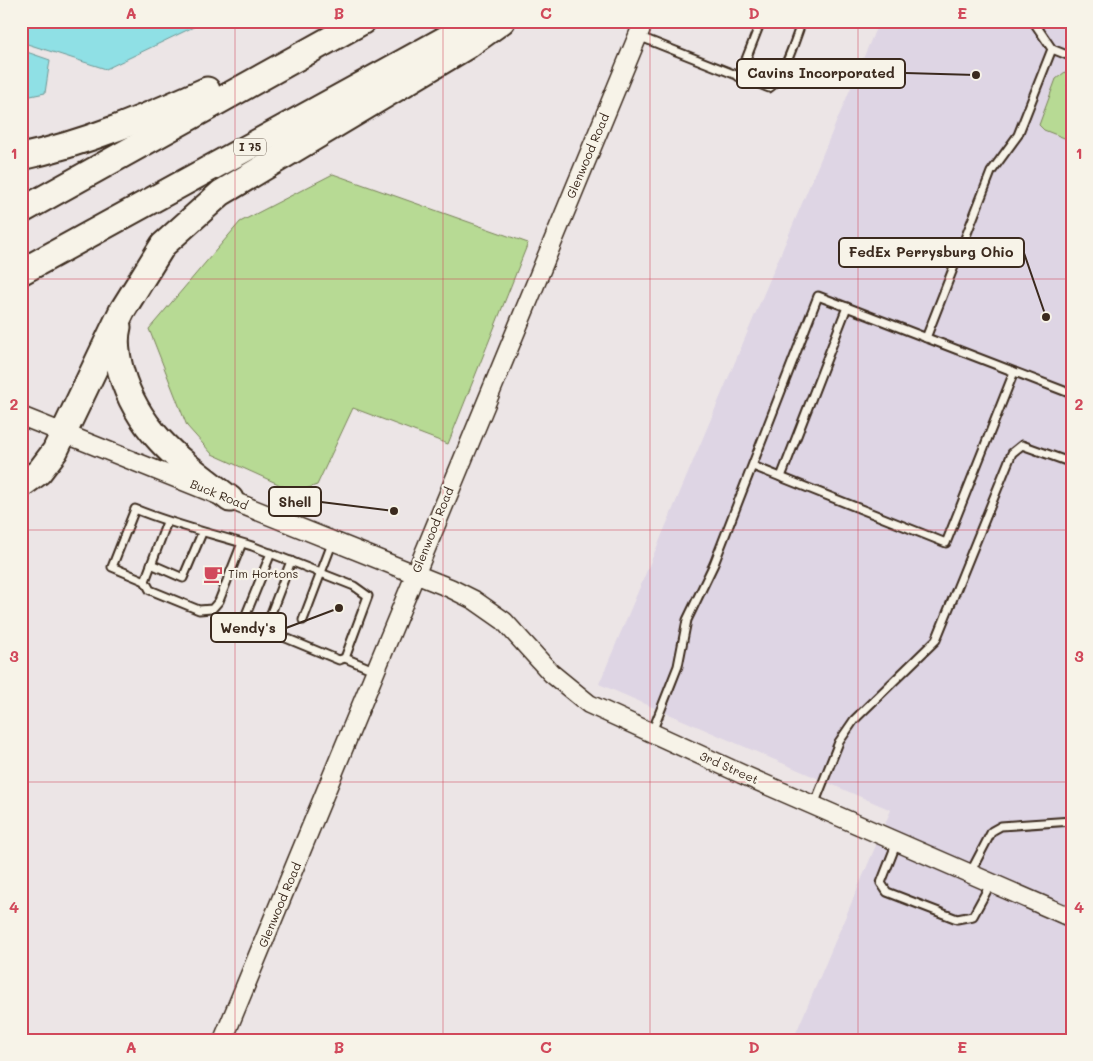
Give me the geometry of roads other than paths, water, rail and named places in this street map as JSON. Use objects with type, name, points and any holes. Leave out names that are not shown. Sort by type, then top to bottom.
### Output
[{"type":"highway","points":[[21,211],[363,21]]},
{"type":"highway","name":"I 75","points":[[21,272],[478,21]]},
{"type":"highway","points":[[21,485],[39,472],[65,434],[122,311],[163,245],[221,193],[467,46],[502,21]]},
{"type":"highway","points":[[21,157],[58,149],[111,132],[238,77],[303,53]]},
{"type":"highway","points":[[122,311],[116,336],[117,356],[127,392],[148,430],[186,465],[230,499]]},
{"type":"street","name":"Glenwood Road","points":[[223,1040],[641,29]]},
{"type":"street","name":"Buck Road","points":[[21,416],[416,574]]},
{"type":"street","name":"3rd Street","points":[[416,574],[450,588],[490,610],[517,633],[551,673],[576,695],[609,715],[1072,918]]},
{"type":"lane","points":[[739,77],[761,21]]},
{"type":"lane","points":[[641,29],[739,77],[765,87],[772,86],[782,72],[802,21]]},
{"type":"lane","points":[[1032,21],[1052,49],[1072,57]]},
{"type":"lane","points":[[926,338],[991,172],[1018,136],[1052,49]]},
{"type":"lane","points":[[651,734],[678,666],[687,620],[714,564],[818,296],[1072,394]]},
{"type":"lane","points":[[781,477],[846,307]]},
{"type":"lane","points":[[752,466],[946,542],[1014,372]]},
{"type":"lane","points":[[814,805],[839,742],[854,720],[936,640],[1012,452],[1022,445],[1072,463]]},
{"type":"lane","points":[[242,543],[219,601],[212,609],[199,610],[150,590],[145,581],[112,567],[135,509],[167,522],[242,543],[271,553],[354,586],[368,596],[345,658]]},
{"type":"lane","points":[[145,581],[167,522]]},
{"type":"lane","points":[[151,564],[183,578],[202,533]]},
{"type":"lane","points":[[303,620],[334,541]]},
{"type":"lane","points":[[271,553],[246,617],[247,622],[340,660],[345,658],[376,671]]},
{"type":"lane","points":[[264,629],[291,561]]},
{"type":"lane","points":[[970,873],[992,831],[1001,826],[1072,821]]},
{"type":"lane","points":[[898,842],[881,884],[887,892],[957,919],[974,916],[992,882]]},
{"type":"water","points":[[21,21],[206,21],[106,69],[21,42]]},
{"type":"water","points":[[21,50],[50,60],[45,93],[21,98]]},
{"type":"place","name":"Cavins Incorporated","points":[[976,75]]},
{"type":"place","name":"FedEx Perrysburg Ohio","points":[[1046,317]]},
{"type":"place","name":"Shell","points":[[394,511]]},
{"type":"place","name":"Tim Hortons","points":[[213,574]]},
{"type":"place","name":"Wendy's","points":[[339,608]]}]
